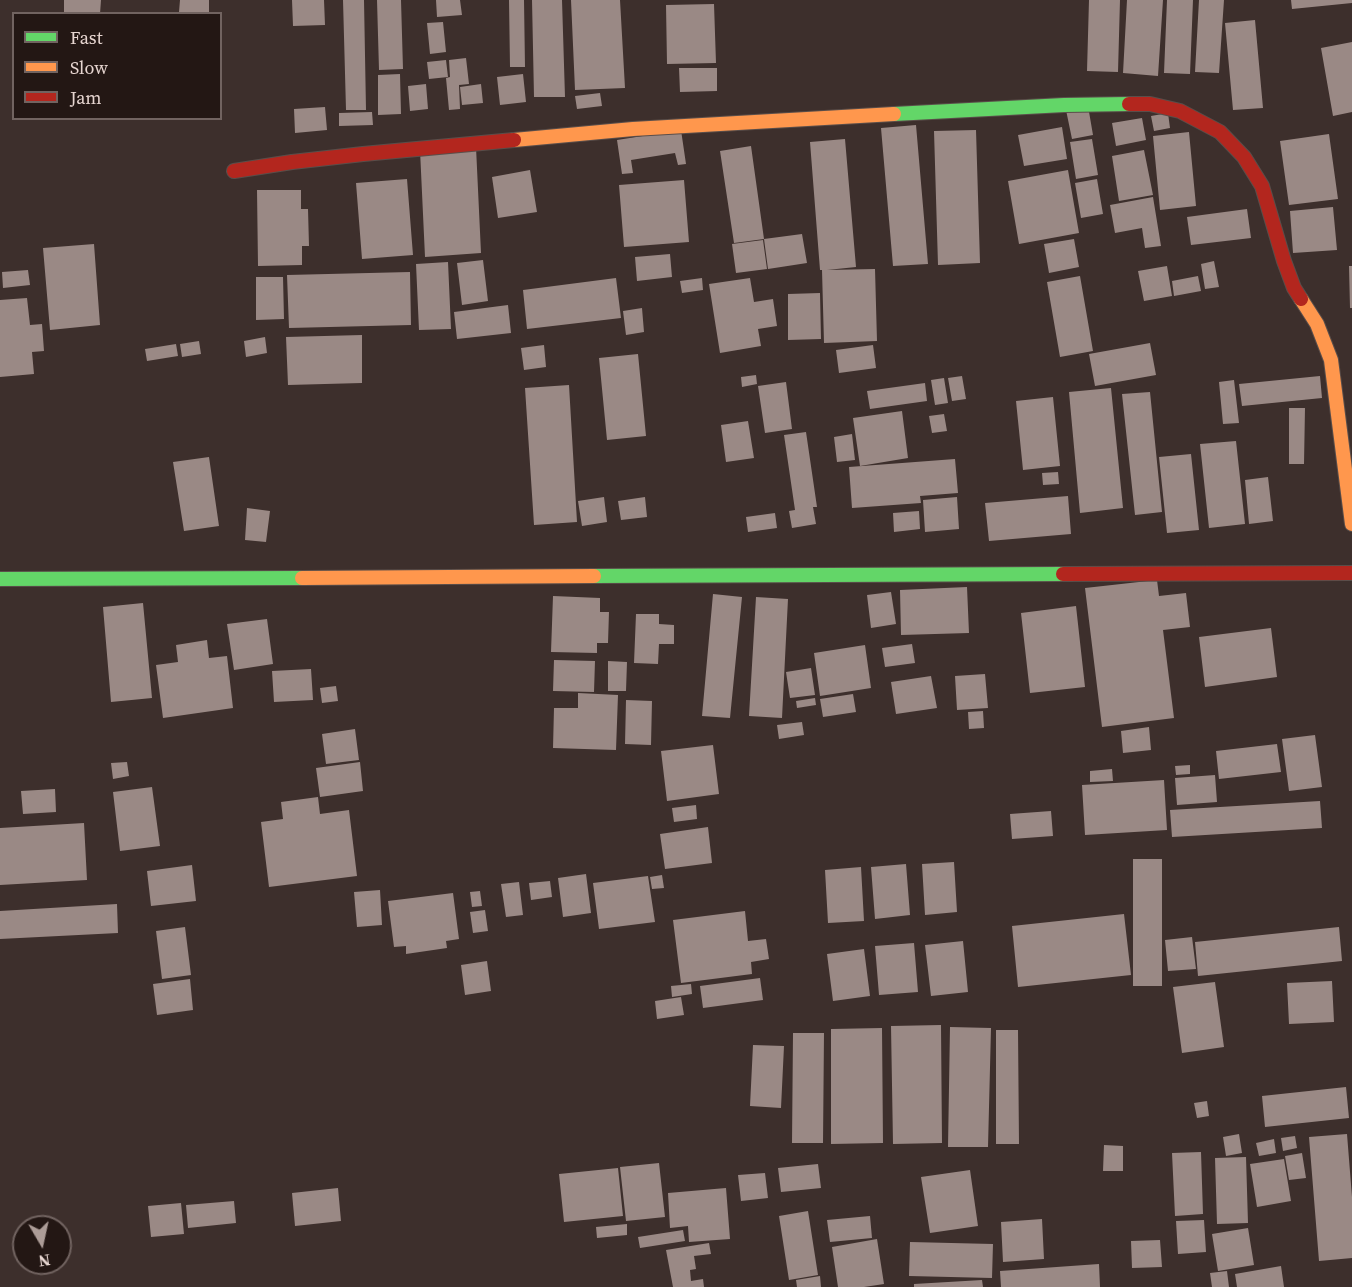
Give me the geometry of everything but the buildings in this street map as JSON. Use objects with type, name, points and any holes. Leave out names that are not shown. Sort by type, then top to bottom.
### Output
[{"type":"street","points":[[234,171],[351,155],[633,129],[1064,105],[1150,104],[1180,111],[1220,132],[1244,157],[1263,186],[1294,288],[1317,324],[1331,360],[1352,524]]},
{"type":"street","points":[[0,579],[1352,573]]},
{"type":"traffic: fast","points":[[894,114],[1129,104]]},
{"type":"traffic: fast","points":[[594,576],[1063,574]]},
{"type":"traffic: fast","points":[[0,579],[302,578]]},
{"type":"traffic: slow","points":[[514,140],[633,129],[894,114]]},
{"type":"traffic: slow","points":[[1301,299],[1317,324],[1331,360],[1352,524]]},
{"type":"traffic: slow","points":[[302,578],[594,576]]},
{"type":"traffic: jam","points":[[1129,104],[1150,104],[1180,111],[1220,132],[1244,157],[1262,186],[1284,261],[1294,288],[1301,299]]},
{"type":"traffic: jam","points":[[234,171],[363,154],[514,140]]},
{"type":"traffic: jam","points":[[1063,574],[1352,573]]}]
